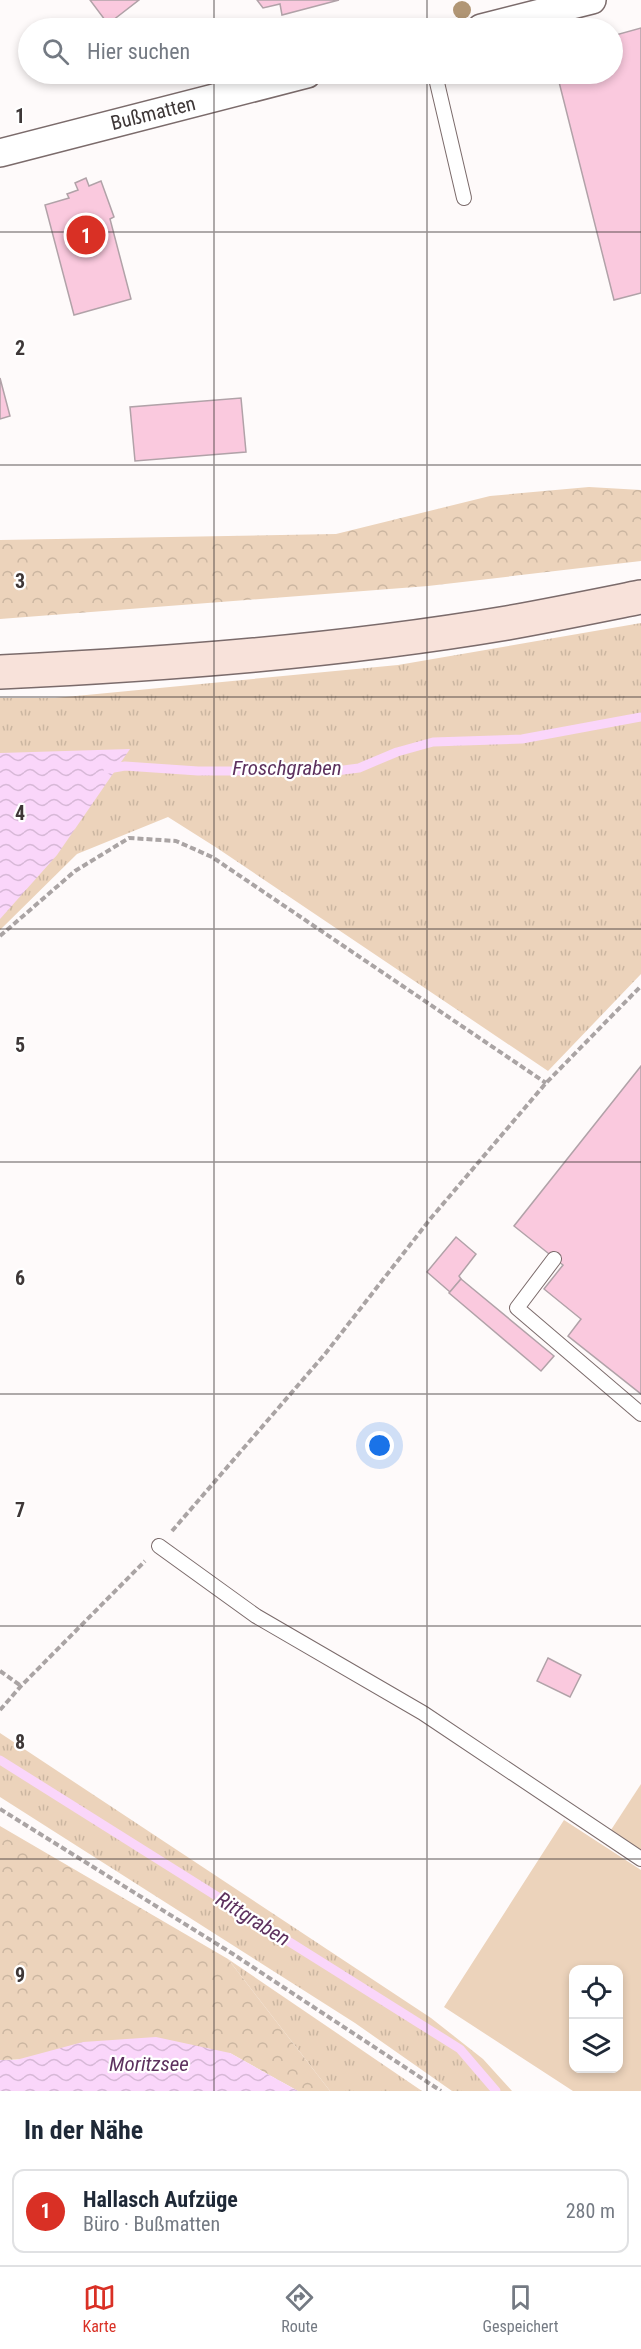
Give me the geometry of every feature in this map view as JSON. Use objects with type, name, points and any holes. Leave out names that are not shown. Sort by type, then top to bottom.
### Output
[{"type":"main road","points":[[0,672],[136,666],[335,646],[506,623],[641,597]]},
{"type":"street","points":[[521,18],[592,0]]},
{"type":"street","name":"Bußmatten","points":[[0,153],[268,84]]},
{"type":"lane","points":[[437,84],[464,198]]},
{"type":"lane","points":[[554,1258],[517,1308],[641,1414]]},
{"type":"lane","points":[[159,1546],[256,1616],[423,1713],[641,1859]]},
{"type":"path","points":[[0,936],[75,871],[129,838],[176,841],[212,857],[546,1083]]},
{"type":"path","points":[[0,1710],[159,1546],[325,1354],[431,1218],[546,1083],[641,986]]},
{"type":"path","points":[[0,1671],[21,1686]]},
{"type":"path","points":[[0,1809],[233,1954],[441,2091]]},
{"type":"green space","points":[[589,487],[641,490],[641,561],[428,586],[0,619],[0,540],[336,534],[490,496]]},
{"type":"green space","points":[[641,623],[641,974],[548,1071],[168,817],[77,854],[0,930],[0,698],[55,698],[398,665]]},
{"type":"green space","points":[[0,1733],[431,2018],[483,2059],[512,2091],[452,2091],[355,2023],[0,1797]]},
{"type":"green space","points":[[641,1784],[641,1850],[611,1830]]},
{"type":"green space","points":[[564,1820],[641,1870],[641,2091],[573,2091],[444,2007]]},
{"type":"green space","points":[[0,1826],[228,1959],[330,2091],[298,2091],[230,2053],[0,2060]]},
{"type":"green space","points":[[228,1959],[422,2091],[330,2091]]},
{"type":"water","points":[[130,749],[57,855],[0,919],[0,753]]},
{"type":"water","name":"Moritzsee","points":[[156,2037],[230,2053],[298,2091],[0,2091],[0,2060],[16,2060],[83,2042]]},
{"type":"building","points":[[90,0],[139,0],[116,18],[104,18]]},
{"type":"building","points":[[257,0],[339,0],[282,15],[280,4],[263,8]]},
{"type":"building","points":[[641,28],[641,293],[614,300],[560,84],[623,84],[623,33]]},
{"type":"building","points":[[86,178],[89,186],[101,181],[114,217],[110,219],[131,299],[74,315],[45,205],[69,198],[67,194],[78,190],[75,183]]},
{"type":"building","points":[[0,378],[10,416],[0,419]]},
{"type":"building","points":[[241,398],[246,452],[135,461],[130,407]]},
{"type":"building","points":[[641,1066],[641,1394],[568,1336],[581,1319],[544,1289],[563,1265],[514,1226]]},
{"type":"building","points":[[456,1237],[476,1254],[450,1292],[427,1272]]},
{"type":"building","points":[[461,1279],[554,1356],[541,1371],[449,1293]]},
{"type":"building","points":[[548,1658],[581,1675],[570,1697],[537,1681]]},
{"type":"waterway","name":"Froschgraben","points":[[108,769],[125,766],[198,771],[336,771],[359,768],[397,752],[433,742],[522,739],[641,717]]},
{"type":"waterway","name":"Rittgraben","points":[[0,1760],[460,2049],[496,2091]]},
{"type":"place","name":"Hallasch Aufzüge","points":[[86,235]]}]
